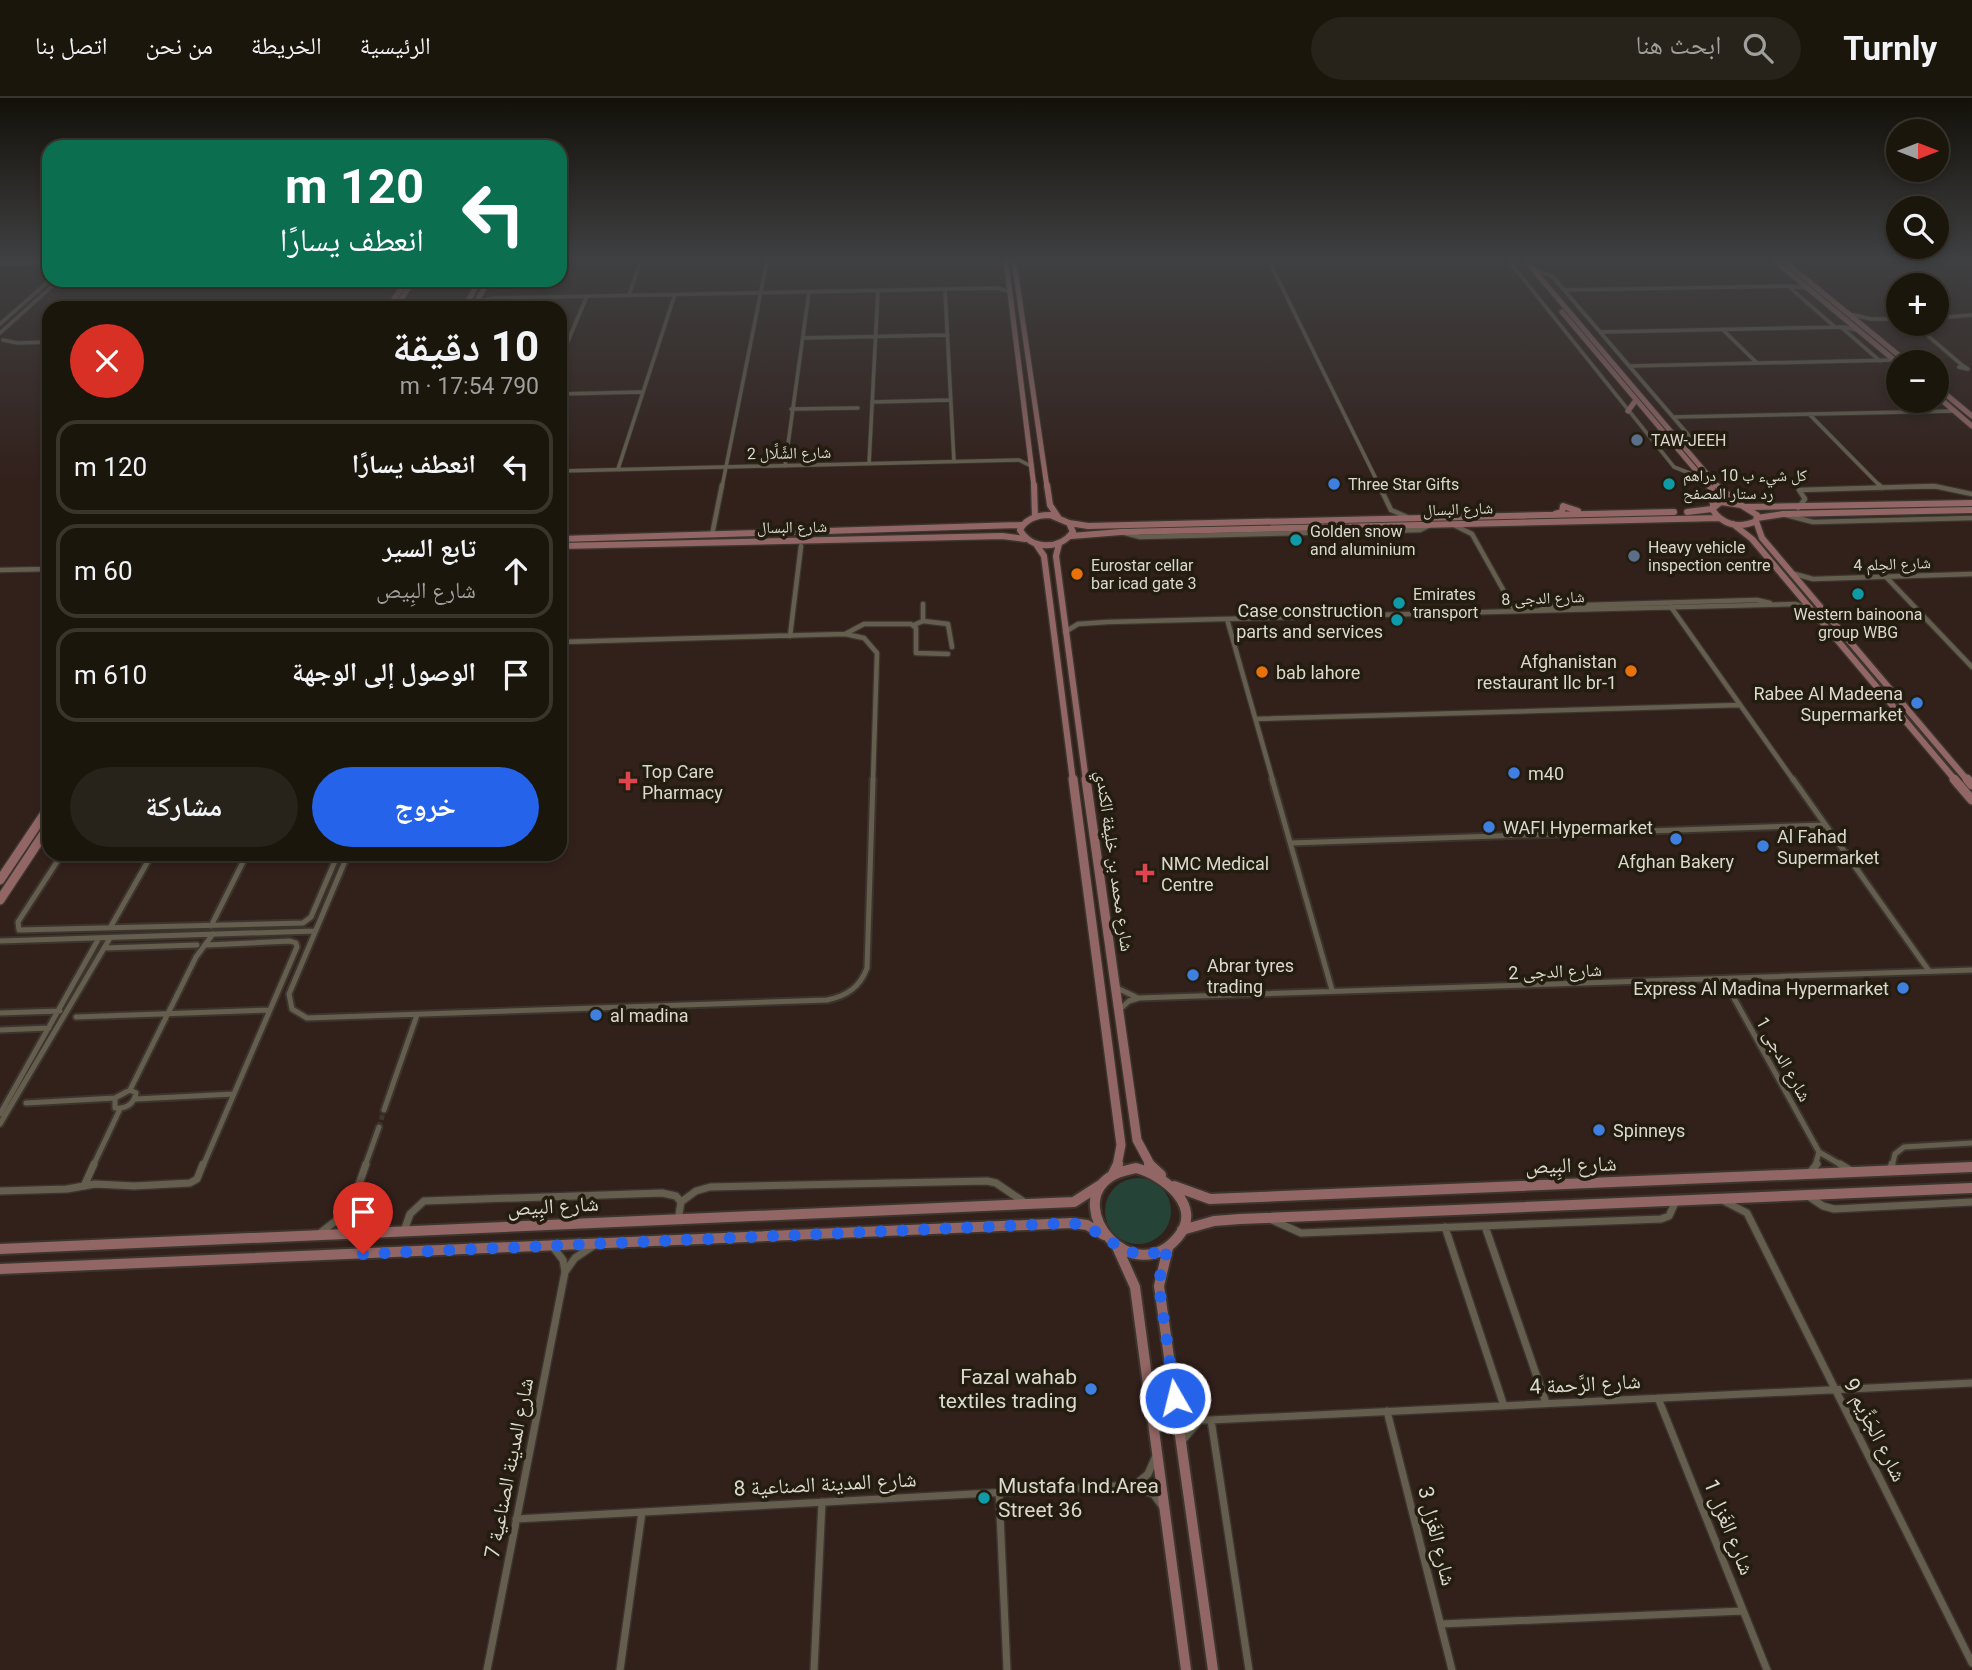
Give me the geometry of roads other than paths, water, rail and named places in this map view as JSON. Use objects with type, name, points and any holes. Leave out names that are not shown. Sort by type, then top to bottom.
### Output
[{"type":"street","points":[[618,469],[661,334]]},
{"type":"street","points":[[712,535],[753,334]]},
{"type":"street","points":[[785,466],[803,334]]},
{"type":"street","points":[[1015,334],[1035,517]]},
{"type":"street","points":[[1025,334],[1050,505],[1058,517],[1072,527],[1071,536],[1059,544],[1036,544],[1021,534],[1022,525],[1035,517],[1058,517]]},
{"type":"street","points":[[1305,334],[1391,510],[1412,518]]},
{"type":"street","points":[[1567,334],[1674,467],[1702,478]]},
{"type":"street","points":[[1581,334],[1702,478],[1714,494],[1713,507],[1719,518],[1733,524],[1752,539],[1972,800]]},
{"type":"street","points":[[1589,334],[1720,489],[1754,512],[1762,538],[1972,785]]},
{"type":"street","points":[[1603,334],[1691,438],[1686,449]]},
{"type":"street","points":[[1728,334],[1757,363]]},
{"type":"street","points":[[1853,334],[1880,361]]},
{"type":"street","points":[[1862,334],[1886,353]]},
{"type":"street","points":[[1873,334],[1892,350]]},
{"type":"street","points":[[803,338],[948,335],[954,462]]},
{"type":"street","points":[[1928,336],[1972,375]]},
{"type":"street","points":[[869,464],[875,337]]},
{"type":"street","points":[[1,340],[42,342]]},
{"type":"street","points":[[1631,366],[1886,361]]},
{"type":"street","points":[[567,394],[641,392]]},
{"type":"street","points":[[1949,397],[1972,416]]},
{"type":"street","points":[[872,402],[951,400]]},
{"type":"street","points":[[1628,411],[1636,400]]},
{"type":"street","points":[[1949,406],[1972,426]]},
{"type":"street","points":[[791,409],[858,408]]},
{"type":"street","points":[[1674,417],[1955,411]]},
{"type":"street","points":[[1809,414],[1882,488]]},
{"type":"street","name":"شارع الشَّلَّال 2","points":[[567,471],[1018,460],[1030,454]]},
{"type":"street","name":"شارع الشَّلَّال 2","points":[[1018,460],[1031,466]]},
{"type":"street","points":[[1798,508],[1805,499],[1799,490],[1934,486],[1972,494]]},
{"type":"street","name":"شارع البسال","points":[[1069,523],[1088,526],[1550,515],[1713,507],[1726,502],[1743,506]]},
{"type":"street","points":[[1743,506],[1798,508],[1972,503]]},
{"type":"street","points":[[1382,519],[1391,510]]},
{"type":"street","points":[[1733,524],[1750,525],[1757,520],[1783,514],[1972,510]]},
{"type":"street","points":[[1783,514],[1814,522],[1972,518]]},
{"type":"street","name":"شارع البسال","points":[[1071,536],[1121,532],[1719,518]]},
{"type":"street","points":[[1472,534],[1482,523]]},
{"type":"street","points":[[1449,524],[1472,534],[1515,611]]},
{"type":"street","name":"شارع البسال","points":[[567,539],[1022,525]]},
{"type":"street","name":"شارع البسال","points":[[567,546],[1002,536],[1025,538]]},
{"type":"street","points":[[801,546],[811,540]]},
{"type":"street","points":[[791,541],[801,546]]},
{"type":"street","name":"شارع محمد بن خليفة الكندي","points":[[1036,544],[1044,556],[1121,1145],[1121,1157],[1113,1174]]},
{"type":"street","name":"شارع محمد بن خليفة الكندي","points":[[1059,544],[1056,556],[1065,632],[1138,1145],[1147,1162],[1161,1175]]},
{"type":"street","points":[[790,636],[801,546]]},
{"type":"street","points":[[0,570],[42,569]]},
{"type":"street","name":"شارع الحِلم 4","points":[[1791,573],[1812,579],[1972,574]]},
{"type":"street","points":[[1887,577],[1972,667]]},
{"type":"street","points":[[1802,586],[1812,579]]},
{"type":"street","points":[[1795,604],[1801,596]]},
{"type":"street","points":[[1538,611],[1550,606],[1757,600],[1773,604]]},
{"type":"street","points":[[923,604],[923,621]]},
{"type":"street","name":"شارع الدجى 8","points":[[1063,616],[1082,623],[1773,604],[1795,604],[1813,611]]},
{"type":"street","points":[[1671,607],[1929,971]]},
{"type":"street","points":[[1227,619],[1332,990]]},
{"type":"street","points":[[845,634],[867,624],[914,625],[923,621],[948,624],[952,647]]},
{"type":"street","name":"شارع الدجى 8","points":[[1065,632],[1082,623]]},
{"type":"street","points":[[914,625],[916,653],[948,654]]},
{"type":"street","points":[[856,627],[859,636]]},
{"type":"street","points":[[345,861],[289,994],[289,1005],[296,1013],[314,1018],[827,1000],[844,996],[857,987],[867,968],[877,653],[873,644],[859,636],[845,634],[567,642]]},
{"type":"street","points":[[1257,719],[1740,705]]},
{"type":"street","points":[[0,880],[42,817]]},
{"type":"street","points":[[1291,844],[1825,825]]},
{"type":"street","points":[[0,900],[42,837]]},
{"type":"street","points":[[57,861],[18,922],[18,929],[211,926],[307,921],[335,861]]},
{"type":"street","points":[[110,928],[148,861]]},
{"type":"street","points":[[211,926],[244,861]]},
{"type":"street","points":[[0,941],[315,931]]},
{"type":"street","points":[[26,1102],[115,1098],[130,1090],[196,957],[213,934]]},
{"type":"street","points":[[196,957],[197,945],[202,935]]},
{"type":"street","points":[[15,1094],[99,938]]},
{"type":"street","points":[[0,1125],[2,1114],[110,938]]},
{"type":"street","points":[[0,1191],[192,1182],[198,1177],[297,947],[296,943],[290,941],[207,945]]},
{"type":"street","points":[[104,948],[197,945]]},
{"type":"street","name":"شارع الدجى 2","points":[[1118,1011],[1129,1001],[1139,998],[1972,970]]},
{"type":"street","name":"شارع الدجى 1","points":[[1724,980],[1819,1152]]},
{"type":"street","name":"شارع الدجى 2","points":[[1114,986],[1139,998]]},
{"type":"street","points":[[76,1017],[269,1010]]},
{"type":"street","points":[[0,1013],[67,1011]]},
{"type":"street","points":[[384,1110],[417,1015]]},
{"type":"street","points":[[0,1030],[57,1028]]},
{"type":"street","points":[[130,1090],[136,1093],[136,1099]]},
{"type":"street","points":[[0,1095],[15,1094]]},
{"type":"street","points":[[115,1098],[114,1106],[121,1109],[128,1107],[136,1099],[234,1094]]},
{"type":"street","points":[[84,1186],[121,1109]]},
{"type":"street","points":[[314,1236],[350,1210],[379,1127]]},
{"type":"street","points":[[1890,1171],[1895,1154],[1903,1147],[1972,1143]]},
{"type":"street","points":[[1805,1174],[1817,1164],[1819,1152],[1839,1165],[1860,1173]]},
{"type":"street","name":"شارع البِيص","points":[[1174,1186],[1210,1199],[1972,1167]]},
{"type":"street","points":[[1186,1670],[1135,1287],[1117,1247],[1104,1235],[1095,1214],[1095,1203],[1102,1184],[1113,1174],[1136,1168],[1161,1175],[1174,1186],[1184,1207],[1182,1230],[1168,1248],[1159,1286],[1213,1670]]},
{"type":"street","points":[[678,1220],[681,1202],[696,1191],[710,1188],[987,1181],[996,1183],[1027,1204]]},
{"type":"street","name":"شارع البِيص","points":[[0,1249],[1074,1202],[1102,1184]]},
{"type":"street","points":[[1182,1230],[1214,1220],[1675,1203],[1806,1194],[1972,1188]]},
{"type":"street","points":[[404,1232],[410,1214],[424,1201],[662,1193],[676,1196],[681,1202]]},
{"type":"street","points":[[1806,1194],[1823,1206],[1834,1209],[1972,1202]]},
{"type":"street","points":[[1722,1200],[1747,1213],[1755,1198]]},
{"type":"street","points":[[1269,1218],[1284,1228],[1301,1233],[1661,1219],[1669,1216],[1675,1203]]},
{"type":"street","points":[[350,1210],[354,1218],[370,1233]]},
{"type":"street","name":"شارع الجَزِّيم 9","points":[[1747,1213],[1972,1663]]},
{"type":"street","name":"شارع البِيص","points":[[0,1269],[1072,1223],[1087,1225],[1104,1235]]},
{"type":"street","points":[[1485,1226],[1546,1403]]},
{"type":"street","points":[[1445,1227],[1504,1406]]},
{"type":"street","points":[[565,1272],[575,1258],[597,1243]]},
{"type":"street","points":[[552,1245],[563,1260],[565,1272]]},
{"type":"street","points":[[1117,1247],[1143,1255],[1168,1248]]},
{"type":"street","name":"شارع المدينة الصناعية 7","points":[[486,1670],[565,1272]]},
{"type":"street","name":"شارع الرَّحمة 4","points":[[1200,1420],[1972,1382]]},
{"type":"street","points":[[1175,1398],[1200,1420],[1181,1443]]},
{"type":"street","name":"شارع الغَزل 1","points":[[1658,1398],[1767,1670]]},
{"type":"street","name":"شارع الغَزل 3","points":[[1387,1411],[1452,1670]]},
{"type":"street","points":[[1211,1420],[1249,1670]]},
{"type":"street","points":[[1158,1451],[1149,1474],[1135,1485],[1154,1495],[1166,1510]]},
{"type":"street","name":"شارع المدينة الصناعية 8","points":[[516,1519],[1135,1485]]},
{"type":"street","points":[[999,1492],[1007,1670]]},
{"type":"street","points":[[814,1670],[821,1502]]},
{"type":"street","points":[[620,1670],[642,1512]]},
{"type":"street","points":[[1441,1624],[1743,1611]]},
{"type":"tunnel","points":[[379,1127],[384,1110]]},
{"type":"place","name":"TAW-JEEH","points":[[1637,440]]},
{"type":"place","name":"Three Star Gifts","points":[[1334,484]]},
{"type":"place","name":"كل شيء ب 10 دراهم رد ستار المصفح","points":[[1669,484]]},
{"type":"place","name":"Golden snow and aluminium","points":[[1296,540]]},
{"type":"place","name":"Heavy vehicle inspection centre","points":[[1634,556]]},
{"type":"place","name":"Eurostar cellar bar icad gate 3","points":[[1077,574]]},
{"type":"place","name":"Western bainoona group WBG","points":[[1858,594]]},
{"type":"place","name":"Emirates transport","points":[[1399,603]]},
{"type":"place","name":"Case construction parts and services","points":[[1397,620]]},
{"type":"place","name":"Afghanistan restaurant llc br-1","points":[[1631,671]]},
{"type":"place","name":"bab lahore","points":[[1262,672]]},
{"type":"place","name":"Rabee Al Madeena Supermarket","points":[[1917,703]]},
{"type":"place","name":"m40","points":[[1514,773]]},
{"type":"place","name":"Top Care Pharmacy","points":[[628,781]]},
{"type":"place","name":"WAFI Hypermarket","points":[[1489,827]]},
{"type":"place","name":"Afghan Bakery","points":[[1676,839]]},
{"type":"place","name":"Al Fahad Supermarket","points":[[1763,846]]},
{"type":"place","name":"NMC Medical Centre","points":[[1145,873]]},
{"type":"place","name":"Abrar tyres trading","points":[[1193,975]]},
{"type":"place","name":"Express Al Madina Hypermarket","points":[[1903,988]]},
{"type":"place","name":"al madina","points":[[596,1015]]},
{"type":"place","name":"Spinneys","points":[[1599,1130]]},
{"type":"place","name":"Fazal wahab textiles trading","points":[[1091,1389]]},
{"type":"place","name":"Mustafa Ind.Area Street 36","points":[[984,1498]]}]
